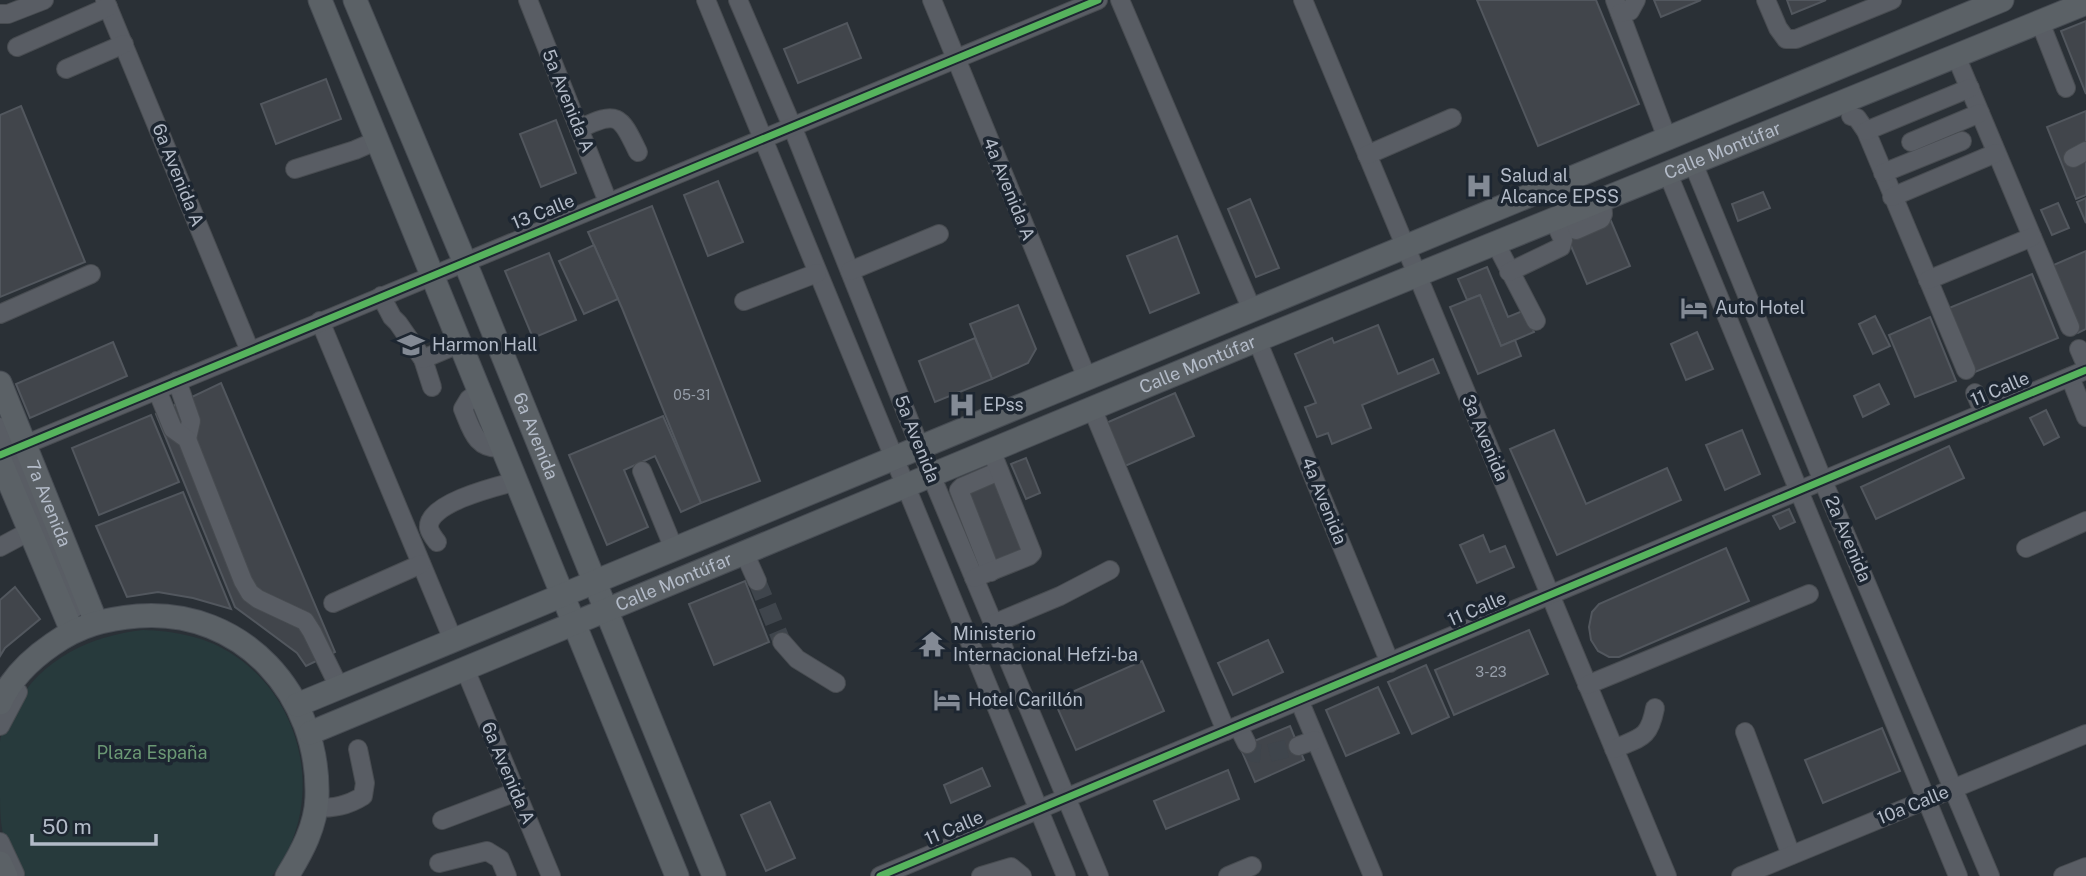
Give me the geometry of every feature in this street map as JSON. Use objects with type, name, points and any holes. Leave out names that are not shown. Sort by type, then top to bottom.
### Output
[{"type":"main road","name":"6a Avenida","points":[[320,0],[378,140],[451,267],[461,344],[677,876]]},
{"type":"main road","name":"6a Avenida","points":[[355,0],[451,267],[590,583],[714,876]]},
{"type":"main road","name":"Calle Montúfar","points":[[297,705],[2002,0]]},
{"type":"main road","name":"Calle Montúfar","points":[[310,733],[904,485],[931,475],[995,461],[1092,408],[2040,22],[2084,10]]},
{"type":"main road","name":"7a Avenida","points":[[0,383],[9,453],[30,531],[83,626]]},
{"type":"main road","name":"7a Avenida","points":[[9,453],[83,626]]},
{"type":"main road","points":[[0,702],[34,657],[83,626],[157,615],[200,622],[240,641],[274,670],[297,705],[310,733],[314,751],[317,799],[305,847],[287,876]]},
{"type":"main road","points":[[0,863],[6,876]]},
{"type":"street","points":[[0,14],[8,15],[44,0]]},
{"type":"street","points":[[345,0],[451,267]]},
{"type":"street","name":"5a Avenida A","points":[[528,0],[608,202]]},
{"type":"street","name":"5a Avenida","points":[[706,0],[1066,876]]},
{"type":"street","name":"5a Avenida","points":[[738,0],[792,126],[919,447],[1099,876]]},
{"type":"street","name":"4a Avenida A","points":[[932,0],[1087,378]]},
{"type":"street","name":"13 Calle","points":[[9,453],[320,321],[1098,0]]},
{"type":"street","points":[[1120,0],[1252,310]]},
{"type":"street","name":"3a Avenida","points":[[1303,0],[1667,876]]},
{"type":"street","points":[[1618,7],[1630,10],[1636,0]]},
{"type":"street","points":[[1766,0],[1786,39],[1796,39],[1892,0]]},
{"type":"street","points":[[17,47],[107,3]]},
{"type":"street","name":"6a Avenida A","points":[[107,3],[250,351]]},
{"type":"street","points":[[1618,7],[1667,138]]},
{"type":"street","points":[[2040,22],[2066,88]]},
{"type":"street","points":[[66,69],[124,44]]},
{"type":"street","points":[[1956,56],[2070,327]]},
{"type":"street","points":[[1866,131],[1970,88]]},
{"type":"street","points":[[1911,142],[1980,113]]},
{"type":"street","points":[[1850,116],[1857,118],[1866,131],[1966,370]]},
{"type":"street","points":[[579,129],[607,117],[615,118],[625,125],[638,152]]},
{"type":"street","points":[[1367,155],[1452,118]]},
{"type":"street","points":[[295,169],[378,140]]},
{"type":"street","points":[[1883,173],[1962,141]]},
{"type":"street","points":[[1892,197],[1996,153]]},
{"type":"street","name":"2a Avenida","points":[[1693,163],[1823,481],[1990,876]]},
{"type":"street","name":"2a Avenida","points":[[1668,173],[1958,876]]},
{"type":"street","points":[[1509,272],[1561,247],[1563,240],[1558,219]]},
{"type":"street","points":[[850,271],[939,234]]},
{"type":"street","points":[[1928,280],[2032,237]]},
{"type":"street","points":[[1496,244],[1536,321]]},
{"type":"street","points":[[744,300],[817,272]]},
{"type":"street","points":[[0,314],[91,274]]},
{"type":"street","points":[[381,296],[392,317],[423,359],[432,387]]},
{"type":"street","points":[[320,321],[453,640]]},
{"type":"street","name":"4a Avenida","points":[[1257,340],[1390,663]]},
{"type":"street","points":[[423,359],[461,344]]},
{"type":"street","points":[[2078,374],[2086,417]]},
{"type":"street","name":"11 Calle","points":[[880,876],[2078,374]]},
{"type":"street","points":[[177,381],[191,421],[187,439]]},
{"type":"street","points":[[157,390],[173,429],[187,439],[250,593],[304,621],[339,687]]},
{"type":"street","points":[[1975,393],[1984,413]]},
{"type":"street","points":[[1092,408],[1232,728],[1247,744]]},
{"type":"street","points":[[0,427],[9,453]]},
{"type":"street","points":[[974,578],[991,572],[1029,556],[1032,553],[995,461],[959,490],[991,572]]},
{"type":"street","points":[[642,471],[674,549]]},
{"type":"street","points":[[437,542],[429,528],[430,520],[441,509],[477,492],[517,481]]},
{"type":"street","points":[[2026,548],[2086,521]]},
{"type":"street","points":[[0,547],[30,531]]},
{"type":"street","points":[[744,552],[757,581]]},
{"type":"street","points":[[333,603],[421,564]]},
{"type":"street","points":[[993,624],[1060,596],[1110,569]]},
{"type":"street","points":[[1587,685],[1809,594]]},
{"type":"street","points":[[602,613],[703,876]]},
{"type":"street","points":[[0,726],[15,696],[42,665],[80,638],[83,626]]},
{"type":"street","points":[[782,642],[797,659],[836,683]]},
{"type":"street","name":"6a Avenida A","points":[[465,669],[551,876]]},
{"type":"street","points":[[1298,701],[1307,743],[1373,876]]},
{"type":"street","points":[[1614,749],[1643,736],[1651,728],[1655,708]]},
{"type":"street","points":[[1745,732],[1791,855]]},
{"type":"street","name":"10a Calle","points":[[1741,876],[2086,734]]},
{"type":"street","points":[[315,808],[335,808],[352,803],[363,796],[365,783],[358,749]]},
{"type":"street","points":[[442,820],[516,792]]},
{"type":"street","points":[[0,842],[16,876]]},
{"type":"street","points":[[439,863],[488,851],[500,859],[507,876]]},
{"type":"street","points":[[1228,876],[1252,866]]},
{"type":"street","points":[[981,876],[1011,867],[1023,876]]},
{"type":"street","points":[[2063,876],[2086,867]]},
{"type":"green space","name":"Plaza España","points":[[143,630],[188,635],[229,652],[255,672],[276,696],[291,724],[300,755],[303,786],[299,818],[289,848],[272,876],[23,876],[15,864],[3,833],[0,811],[0,742],[8,720],[26,690],[53,663],[86,644]]},
{"type":"building","points":[[1477,0],[1596,0],[1639,104],[1538,146]]},
{"type":"building","points":[[1654,0],[1701,0],[1661,17]]},
{"type":"building","points":[[1787,0],[1826,0],[1792,14]]},
{"type":"building","points":[[2086,21],[2086,94],[2061,31]]},
{"type":"building","points":[[847,23],[861,58],[798,83],[784,49]]},
{"type":"building","points":[[326,79],[341,119],[276,144],[261,104]]},
{"type":"building","points":[[21,106],[85,262],[0,297],[0,115]]},
{"type":"building","points":[[2086,111],[2086,195],[2076,199],[2047,127]]},
{"type":"building","points":[[556,120],[576,173],[541,187],[520,134]]},
{"type":"building","points":[[718,181],[743,242],[708,256],[684,195]]},
{"type":"building","points":[[1763,192],[1770,208],[1738,221],[1732,204]]},
{"type":"building","points":[[2086,198],[2086,223],[2077,202]]},
{"type":"building","points":[[1250,199],[1279,268],[1256,277],[1228,209]]},
{"type":"building","points":[[2058,203],[2069,228],[2052,235],[2041,210]]},
{"type":"building","points":[[652,206],[760,481],[701,503],[622,308],[588,232]]},
{"type":"building","points":[[1611,221],[1630,266],[1587,284],[1568,239]]},
{"type":"building","points":[[1177,236],[1199,293],[1150,313],[1127,256]]},
{"type":"building","points":[[594,245],[618,299],[584,314],[559,261]]},
{"type":"building","points":[[2086,251],[2086,329],[2078,333],[2049,267]]},
{"type":"building","points":[[549,253],[576,320],[533,338],[505,271]]},
{"type":"building","points":[[1487,267],[1508,317],[1525,310],[1534,332],[1501,346],[1480,295],[1467,300],[1458,279]]},
{"type":"building","points":[[2032,274],[2058,338],[1975,372],[1949,308]]},
{"type":"building","points":[[1480,295],[1501,346],[1515,340],[1521,356],[1478,374],[1450,307]]},
{"type":"building","points":[[1018,305],[1036,349],[1028,363],[992,379],[970,324]]},
{"type":"building","points":[[1875,316],[1890,346],[1873,354],[1859,324]]},
{"type":"building","points":[[1930,317],[1956,381],[1915,397],[1889,335]]},
{"type":"building","points":[[1378,325],[1398,374],[1433,359],[1439,373],[1362,405],[1371,428],[1332,444],[1328,433],[1317,437],[1305,407],[1316,403],[1295,354],[1332,338],[1334,343]]},
{"type":"building","points":[[1697,332],[1713,369],[1686,380],[1671,344]]},
{"type":"building","points":[[975,338],[992,379],[935,402],[919,361]]},
{"type":"building","points":[[113,342],[127,376],[30,418],[16,384]]},
{"type":"building","points":[[221,383],[335,652],[306,666],[297,653],[235,607],[156,414]]},
{"type":"building","points":[[1879,384],[1889,404],[1863,417],[1854,396]]},
{"type":"building","points":[[1175,393],[1194,436],[1125,466],[1106,423]]},
{"type":"building","points":[[2046,410],[2059,437],[2044,445],[2030,418]]},
{"type":"building","points":[[151,415],[179,482],[99,515],[72,448]]},
{"type":"building","points":[[663,416],[701,503],[681,512],[655,456],[624,470],[648,527],[607,545],[569,455]]},
{"type":"building","points":[[1554,430],[1586,504],[1667,468],[1681,500],[1557,555],[1510,449]]},
{"type":"building","points":[[1742,430],[1760,474],[1725,490],[1706,445]]},
{"type":"building","points":[[1949,446],[1964,478],[1876,519],[1861,487]]},
{"type":"building","points":[[1026,458],[1040,493],[1026,499],[1011,464]]},
{"type":"building","points":[[994,480],[1024,552],[992,565],[962,494]]},
{"type":"building","points":[[183,492],[231,609],[158,592],[127,597],[96,526]]},
{"type":"building","points":[[1789,509],[1795,522],[1780,529],[1773,516]]},
{"type":"building","points":[[1483,535],[1490,552],[1505,546],[1514,567],[1477,583],[1460,545]]},
{"type":"building","points":[[1726,548],[1749,601],[1619,657],[1609,657],[1598,651],[1591,640],[1589,627],[1592,612],[1599,604]]},
{"type":"building","points":[[745,581],[769,642],[714,665],[689,604]]},
{"type":"building","points":[[15,587],[40,619],[5,648],[0,656],[0,600]]},
{"type":"building","points":[[1529,630],[1548,674],[1454,715],[1435,670]]},
{"type":"building","points":[[1268,640],[1283,672],[1233,695],[1218,663]]},
{"type":"building","points":[[1142,661],[1164,711],[1076,750],[1054,700]]},
{"type":"building","points":[[1426,665],[1449,717],[1412,734],[1388,682]]},
{"type":"building","points":[[1378,687],[1399,733],[1346,756],[1326,710]]},
{"type":"building","points":[[1290,726],[1304,760],[1255,782],[1240,747]]},
{"type":"building","points":[[1882,728],[1900,771],[1823,803],[1805,760]]},
{"type":"building","points":[[982,768],[990,786],[951,803],[944,785]]},
{"type":"building","points":[[1228,770],[1239,799],[1166,829],[1154,801]]},
{"type":"building","points":[[770,802],[795,858],[766,871],[741,815]]},
{"type":"tunnel","points":[[757,581],[782,642]]},
{"type":"tunnel","points":[[1247,744],[1254,753],[1265,754],[1298,746]]},
{"type":"cycle path","points":[[0,455],[1098,0]]},
{"type":"cycle path","points":[[880,876],[2086,370]]},
{"type":"place","name":"Salud al Alcance EPSS","points":[[1479,186]]},
{"type":"place","name":"Auto Hotel","points":[[1694,308]]},
{"type":"place","name":"Harmon Hall","points":[[411,345]]},
{"type":"place","name":"EPss","points":[[962,405]]},
{"type":"place","name":"Ministerio Internacional Hefzi-ba","points":[[932,644]]},
{"type":"place","name":"Hotel Carillón","points":[[947,700]]}]
